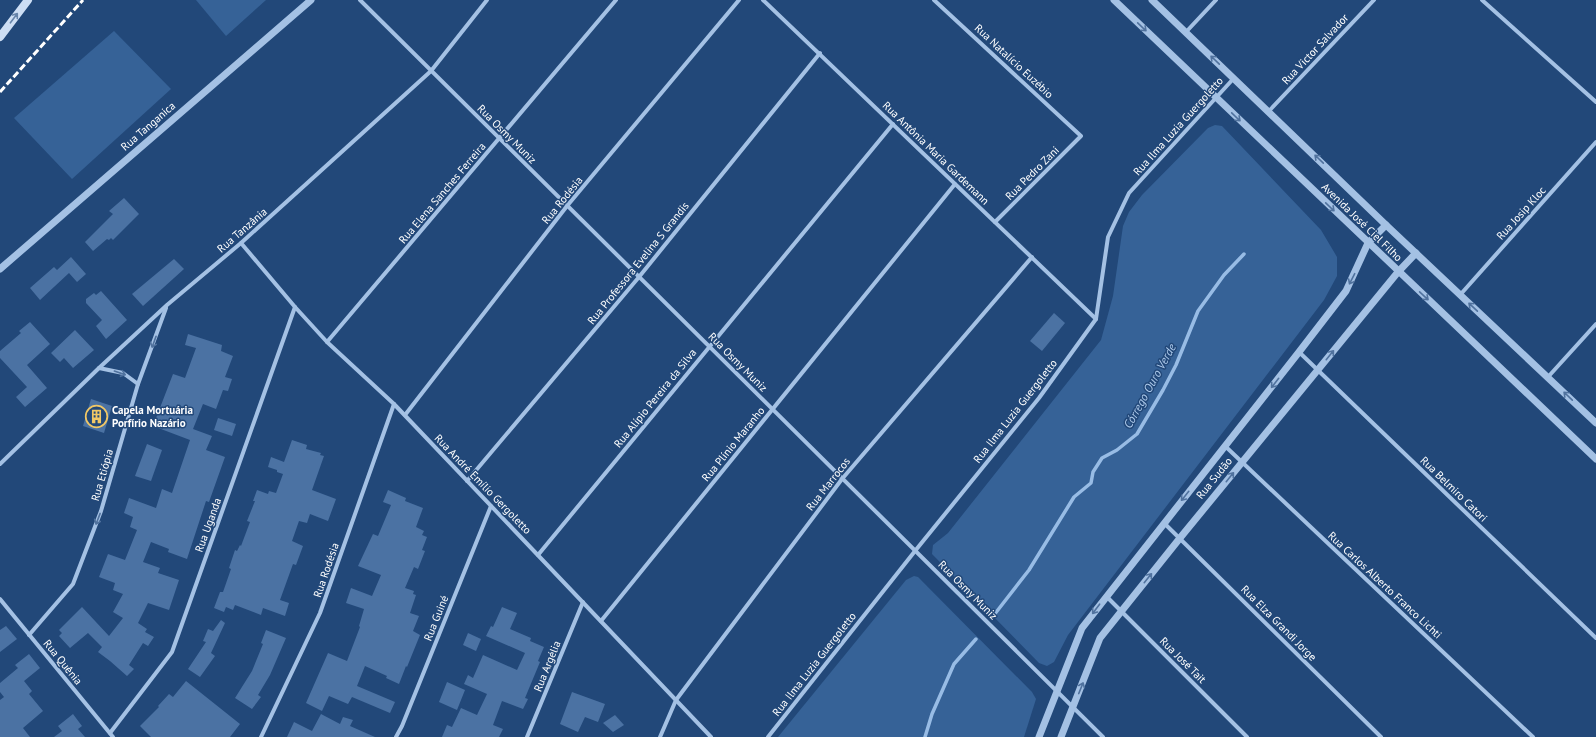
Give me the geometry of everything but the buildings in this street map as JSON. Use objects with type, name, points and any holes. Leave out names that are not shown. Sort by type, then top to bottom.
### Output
[{"type":"main road","points":[[0,37],[28,0]]},
{"type":"street","name":"Rua Tanganica","points":[[0,269],[311,0]]},
{"type":"street","name":"Rua Osmy Muniz","points":[[360,0],[1103,737]]},
{"type":"street","name":"Rua Tanzânia","points":[[0,464],[99,368],[167,306],[241,243],[431,71],[487,0]]},
{"type":"street","name":"Rua Elena Sanches Ferreira","points":[[327,342],[616,0]]},
{"type":"street","name":"Rua Rodésia","points":[[405,415],[568,206],[739,0]]},
{"type":"street","name":"Rua Antônia Maria Gardemann","points":[[763,0],[1096,319]]},
{"type":"street","name":"Rua Natalício Euzébio","points":[[934,0],[1081,136]]},
{"type":"street","name":"Avenida José Ciel Filho","points":[[1114,0],[1596,459]]},
{"type":"street","name":"Avenida José Ciel Filho","points":[[1152,0],[1386,225],[1596,423]]},
{"type":"street","points":[[1186,32],[1216,0]]},
{"type":"street","name":"Rua Victor Salvador","points":[[1269,111],[1374,0]]},
{"type":"street","points":[[1482,0],[1596,102]]},
{"type":"street","name":"Rua Professora Evelina S Grandis","points":[[467,481],[639,277],[820,53]]},
{"type":"street","name":"Rua Ilma Luzia Guergoletto","points":[[768,737],[915,551],[1039,398],[1096,319],[1108,237],[1129,193],[1215,97],[1234,78]]},
{"type":"street","name":"Rua Alípio Pereira da Silva","points":[[538,555],[893,124]]},
{"type":"street","name":"Rua Pedro Zani","points":[[995,222],[1081,136]]},
{"type":"street","name":"Rua Josip Kloc","points":[[1460,295],[1596,142]]},
{"type":"street","name":"Rua Plínio Maranho","points":[[601,621],[955,184]]},
{"type":"street","name":"Rua Sudão","points":[[1040,737],[1082,628],[1346,290],[1368,243],[1386,225]]},
{"type":"street","name":"Rua André Emílio Gergoletto","points":[[241,243],[294,307],[327,342],[405,415],[711,737]]},
{"type":"street","name":"Rua Sudão","points":[[1061,737],[1100,638],[1242,461],[1398,272],[1416,253]]},
{"type":"street","name":"Rua Marrocos","points":[[660,737],[676,700],[842,479],[1032,257]]},
{"type":"street","name":"Rua Etiópia","points":[[29,635],[73,584],[101,510],[138,384],[167,306]]},
{"type":"street","name":"Rua Uganda","points":[[111,735],[172,652],[294,307]]},
{"type":"street","points":[[1548,377],[1596,324]]},
{"type":"street","name":"Rua Belmiro Catori","points":[[1299,352],[1596,638]]},
{"type":"street","points":[[99,368],[124,373],[138,384]]},
{"type":"street","name":"Rua Rodésia","points":[[261,737],[320,613],[394,404]]},
{"type":"street","name":"Rua Carlos Alberto Franco Lichti","points":[[1225,446],[1531,736]]},
{"type":"street","name":"Rua Guiné","points":[[396,737],[402,726],[491,506]]},
{"type":"street","name":"Rua Elza Grandi Jorge","points":[[1164,523],[1381,737]]},
{"type":"street","name":"Rua José Tait","points":[[1106,596],[1247,737]]},
{"type":"street","name":"Rua Quênia","points":[[0,599],[111,735]]},
{"type":"street","name":"Rua Argélia","points":[[527,737],[583,602]]},
{"type":"shaded area","points":[[196,0],[266,0],[226,36]]},
{"type":"shaded area","points":[[114,31],[171,89],[72,179],[14,118]]},
{"type":"shaded area","points":[[1215,125],[1222,126],[1321,230],[1337,257],[1337,276],[1324,300],[1068,635],[1054,662],[1047,666],[1039,663],[932,554],[933,545],[948,533],[1101,340],[1113,296],[1123,226],[1129,212],[1142,195],[1208,128]]},
{"type":"shaded area","points":[[914,576],[918,577],[1032,692],[1036,699],[1024,737],[778,737],[906,580]]},
{"type":"waterway","name":"Córrego Ouro Verde","points":[[994,615],[1029,570],[1074,497],[1091,483],[1093,472],[1102,458],[1117,450],[1137,434],[1176,365],[1198,311],[1224,275],[1244,254]]},
{"type":"waterway","name":"Córrego Ouro Verde","points":[[925,737],[932,714],[954,664],[976,639]]},
{"type":"railway","points":[[0,92],[83,0]]},
{"type":"place","name":"Capela Mortuária Porfírio Nazário","points":[[97,416]]}]
